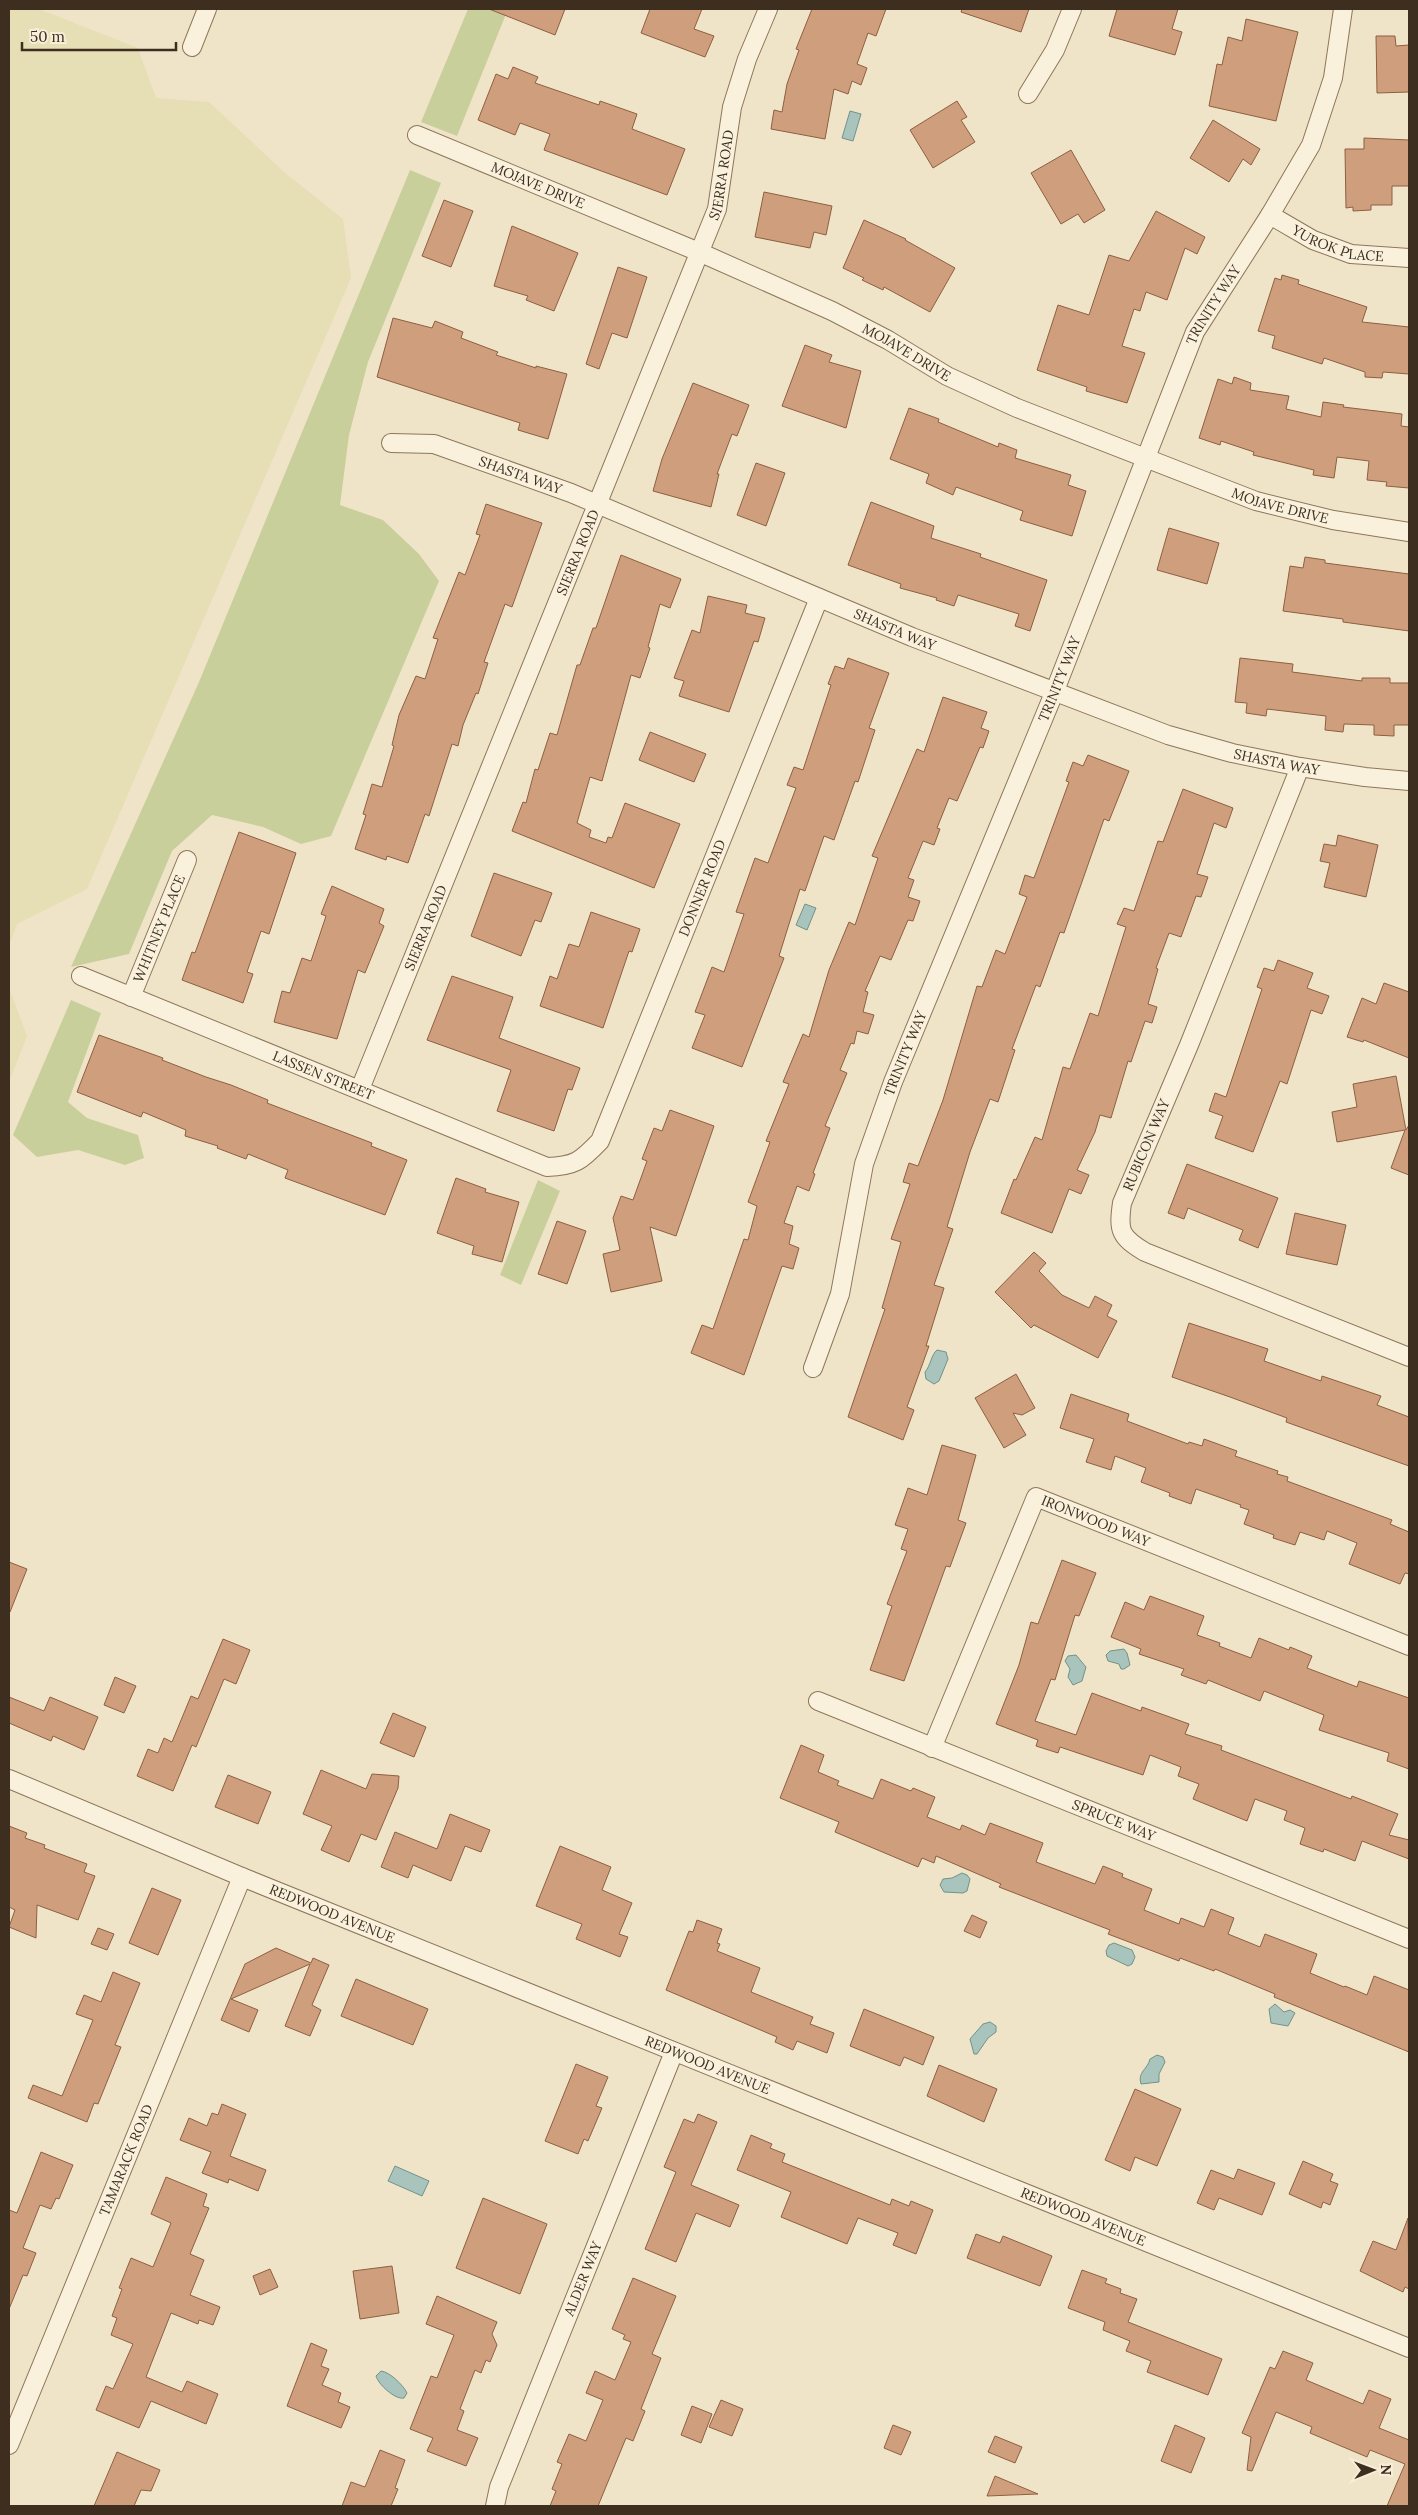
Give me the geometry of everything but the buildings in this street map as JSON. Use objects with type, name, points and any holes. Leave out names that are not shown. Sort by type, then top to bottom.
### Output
[{"type":"street","points":[[192,47],[207,9]]},
{"type":"street","name":"SIERRA ROAD","points":[[360,1089],[717,208],[732,108],[747,59],[768,9]]},
{"type":"street","points":[[1028,94],[1055,50],[1072,9]]},
{"type":"street","name":"TRINITY WAY","points":[[813,1368],[840,1294],[864,1164],[893,1082],[1054,693],[1195,332],[1270,215],[1311,145],[1333,78],[1343,9]]},
{"type":"street","name":"MOJAVE DRIVE","points":[[417,135],[699,252],[832,311],[888,340],[947,376],[1146,460],[1256,501],[1333,520],[1409,532]]},
{"type":"street","name":"YUROK PLACE","points":[[1270,215],[1313,240],[1350,254],[1409,258]]},
{"type":"street","name":"SHASTA WAY","points":[[391,443],[434,444],[598,504],[819,598],[1054,693],[1168,735],[1232,753],[1300,767],[1365,777],[1409,781]]},
{"type":"street","name":"DONNER ROAD","points":[[569,1166],[586,1156],[600,1141],[819,598]]},
{"type":"street","name":"RUBICON WAY","points":[[1300,767],[1189,1045],[1122,1203],[1119,1225],[1129,1242],[1145,1252],[1409,1357]]},
{"type":"street","name":"WHITNEY PLACE","points":[[131,997],[187,860]]},
{"type":"street","name":"LASSEN STREET","points":[[81,976],[360,1089],[548,1168],[569,1166]]},
{"type":"street","name":"IRONWOOD WAY","points":[[932,1748],[1036,1497],[1409,1646]]},
{"type":"street","name":"SPRUCE WAY","points":[[818,1701],[1409,1939]]},
{"type":"street","name":"REDWOOD AVENUE","points":[[9,1779],[242,1877],[1409,2348]]},
{"type":"street","name":"TAMARACK ROAD","points":[[9,2445],[242,1877]]},
{"type":"street","name":"ALDER WAY","points":[[495,2506],[503,2478],[674,2052]]},
{"type":"shaded area","points":[[9,9],[39,9],[138,48],[156,98],[209,102],[284,172],[343,219],[351,278],[87,889],[17,924],[9,946]]},
{"type":"shaded area","points":[[9,988],[27,1036],[9,1082]]},
{"type":"green space","points":[[468,9],[508,9],[457,136],[421,122]]},
{"type":"green space","points":[[410,170],[441,183],[368,362],[349,435],[340,505],[383,520],[419,554],[439,581],[331,836],[301,844],[263,827],[212,815],[172,851],[129,954],[71,967],[199,682]]},
{"type":"green space","points":[[71,1000],[101,1013],[68,1102],[87,1118],[138,1135],[144,1158],[125,1165],[78,1150],[37,1157],[13,1135]]},
{"type":"green space","points":[[538,1180],[560,1191],[521,1285],[500,1275]]},
{"type":"water","points":[[850,111],[861,114],[853,141],[842,138]]},
{"type":"water","points":[[805,904],[816,908],[807,930],[796,925]]},
{"type":"water","points":[[937,1350],[946,1352],[948,1359],[939,1381],[934,1384],[926,1379],[925,1372]]},
{"type":"water","points":[[1124,1649],[1130,1665],[1121,1669],[1119,1664],[1108,1661],[1106,1655],[1110,1651]]},
{"type":"water","points":[[1076,1655],[1086,1667],[1082,1681],[1073,1685],[1068,1677],[1070,1669],[1065,1661],[1068,1656]]},
{"type":"water","points":[[962,1873],[970,1879],[967,1891],[963,1893],[944,1892],[940,1885],[943,1879],[952,1878]]},
{"type":"water","points":[[1114,1943],[1132,1950],[1135,1957],[1132,1964],[1128,1966],[1107,1956],[1106,1951],[1109,1945]]},
{"type":"water","points":[[1275,2004],[1284,2012],[1290,2010],[1295,2013],[1288,2026],[1271,2023],[1269,2009]]},
{"type":"water","points":[[990,2022],[996,2026],[996,2032],[988,2038],[977,2054],[974,2054],[970,2039],[983,2024]]},
{"type":"water","points":[[1157,2055],[1163,2057],[1165,2062],[1159,2074],[1159,2082],[1141,2084],[1140,2076],[1150,2059]]},
{"type":"water","points":[[395,2166],[429,2181],[422,2196],[388,2181]]},
{"type":"water","points":[[381,2371],[392,2376],[403,2386],[407,2393],[404,2398],[396,2397],[380,2383],[376,2376]]}]
